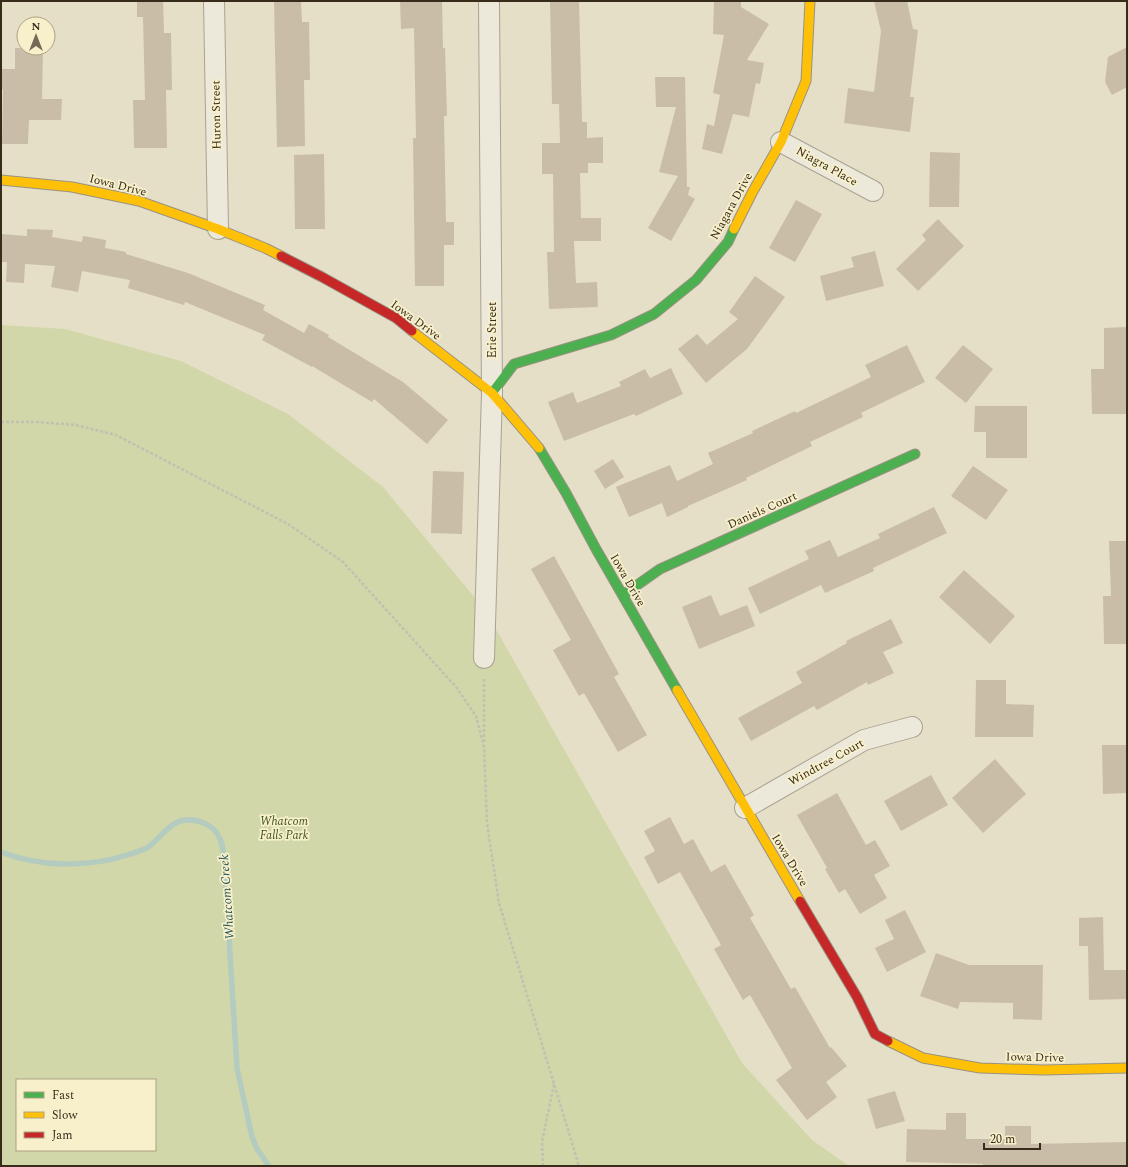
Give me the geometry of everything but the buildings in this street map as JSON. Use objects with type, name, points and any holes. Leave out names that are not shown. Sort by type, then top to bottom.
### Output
[{"type":"street","name":"Huron Street","points":[[214,1],[218,229]]},
{"type":"street","name":"Erie Street","points":[[484,658],[492,393],[489,1]]},
{"type":"street","name":"Niagara Drive","points":[[492,393],[514,364],[611,335],[654,314],[696,280],[728,242],[752,193],[781,142],[806,81],[810,1]]},
{"type":"street","name":"Niagra Place","points":[[781,142],[873,191]]},
{"type":"street","name":"Iowa Drive","points":[[1,180],[72,187],[139,201],[218,229],[265,248],[322,277],[396,318],[492,393],[536,443],[566,493],[744,808],[857,997],[875,1034],[923,1058],[980,1068],[1044,1070],[1127,1068]]},
{"type":"street","name":"Daniels Court","points":[[623,595],[660,569],[915,454]]},
{"type":"street","name":"Windtree Court","points":[[744,808],[864,740],[912,727]]},
{"type":"path","points":[[1,422],[37,422],[76,425],[116,435],[288,524],[343,562],[456,687],[476,716],[484,747]]},
{"type":"path","points":[[484,658],[484,747],[487,822],[499,903],[579,1166]]},
{"type":"path","points":[[543,1166],[542,1142],[554,1084]]},
{"type":"green space","name":"Whatcom Falls Park","points":[[1,325],[65,329],[181,361],[288,414],[383,487],[485,610],[742,1063],[812,1140],[849,1166],[1,1166]]},
{"type":"waterway","name":"Whatcom Creek","points":[[1,852],[32,861],[80,864],[112,859],[145,849],[170,827],[180,821],[191,820],[200,822],[210,826],[217,833],[221,841],[224,855],[237,1068],[252,1137],[257,1149],[269,1166]]},
{"type":"traffic: fast","points":[[492,393],[514,364],[611,335],[654,314],[696,280],[728,242],[734,229]]},
{"type":"traffic: fast","points":[[539,448],[677,690]]},
{"type":"traffic: fast","points":[[623,595],[660,569],[915,454]]},
{"type":"traffic: slow","points":[[734,229],[752,193],[781,142],[806,81],[810,1]]},
{"type":"traffic: slow","points":[[1,180],[72,187],[139,201],[218,229],[281,256]]},
{"type":"traffic: slow","points":[[412,331],[492,393],[539,448]]},
{"type":"traffic: slow","points":[[677,690],[800,901]]},
{"type":"traffic: slow","points":[[888,1041],[923,1058],[980,1068],[1044,1070],[1127,1068]]},
{"type":"traffic: jam","points":[[281,256],[396,318],[412,331]]},
{"type":"traffic: jam","points":[[800,901],[857,997],[875,1034],[888,1041]]}]
